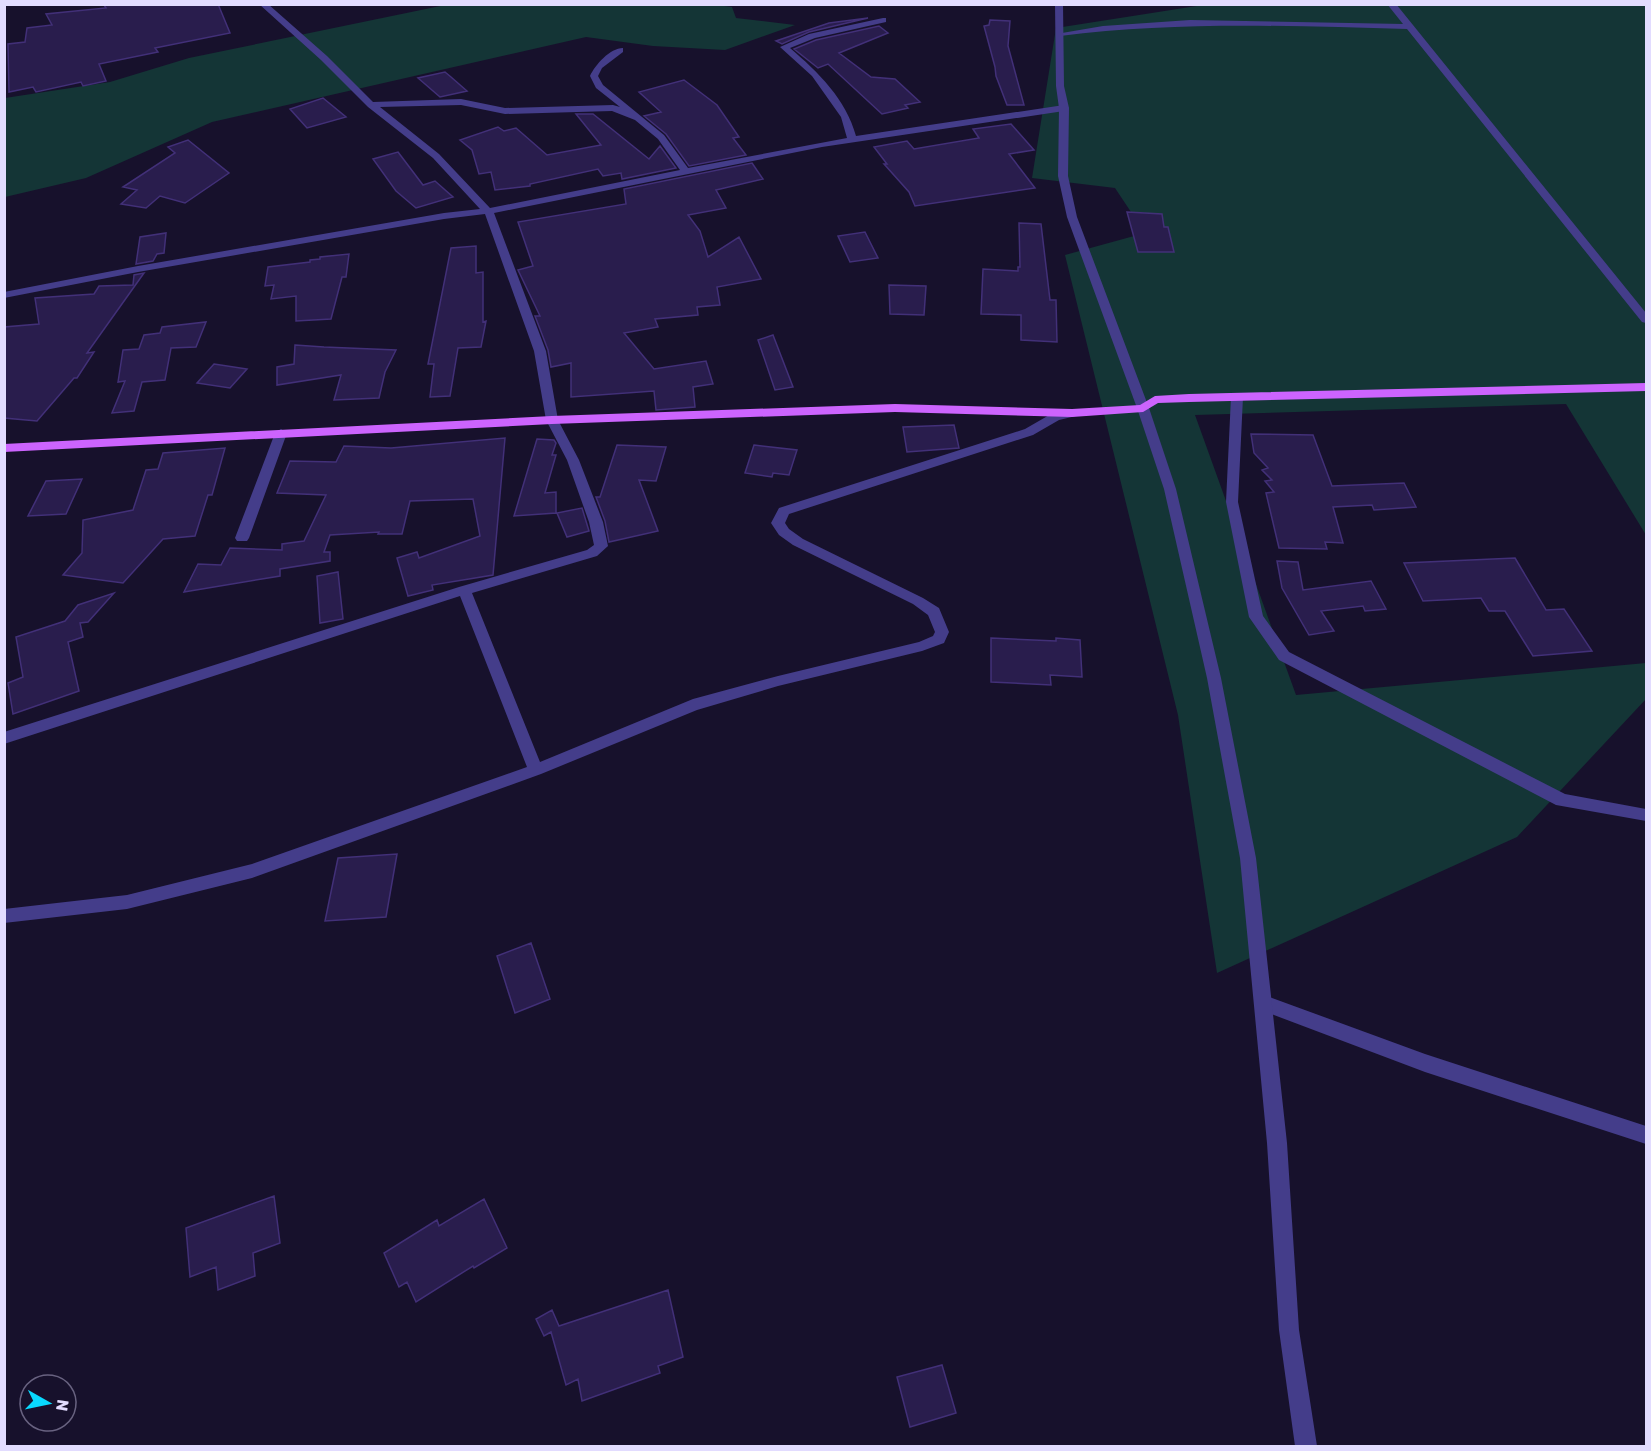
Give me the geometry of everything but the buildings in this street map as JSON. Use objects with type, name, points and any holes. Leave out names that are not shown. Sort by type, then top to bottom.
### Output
[{"type":"main road","points":[[4,448],[552,420],[896,408],[1072,413],[1143,408],[1155,400],[1647,387]]},
{"type":"street","points":[[4,738],[464,590],[592,553],[601,546],[596,522],[573,460],[552,420],[540,351],[488,211],[436,156],[371,105],[324,58],[263,4]]},
{"type":"street","points":[[1059,4],[1060,86],[1064,108],[1063,176],[1072,217],[1143,408],[1179,523],[1214,678],[1248,858],[1277,1143],[1289,1330],[1306,1446]]},
{"type":"street","points":[[1391,4],[1551,205],[1647,320]]},
{"type":"street","points":[[852,140],[846,117],[815,74],[784,47],[806,38],[883,20]]},
{"type":"street","points":[[1060,34],[1119,25],[1163,23],[1409,27]]},
{"type":"street","points":[[620,50],[598,67],[594,76],[599,86],[661,137],[686,172]]},
{"type":"street","points":[[371,105],[461,102],[505,111],[613,108],[640,119]]},
{"type":"street","points":[[4,296],[149,267],[444,216],[488,211],[852,140],[1064,108]]},
{"type":"street","points":[[1236,397],[1232,502],[1256,617],[1284,656],[1562,800],[1647,815]]},
{"type":"street","points":[[4,916],[127,902],[252,871],[418,814],[536,770],[693,705],[778,681],[922,646],[939,639],[942,632],[934,612],[918,601],[798,542],[778,523],[784,511],[1029,432],[1056,417],[1072,413]]},
{"type":"street","points":[[242,538],[280,433]]},
{"type":"street","points":[[464,590],[536,770]]},
{"type":"street","points":[[1264,1003],[1425,1063],[1647,1135]]},
{"type":"green space","points":[[450,4],[710,4],[732,7],[736,18],[795,25],[725,50],[653,46],[586,37],[212,122],[86,178],[5,197],[5,98],[110,82],[189,58]]},
{"type":"green space","points":[[1203,5],[1646,5],[1646,535],[1566,404],[1195,415],[1296,695],[1646,663],[1646,699],[1517,837],[1217,973],[1178,715],[1065,255],[1145,233],[1115,188],[1032,178],[1056,28]]}]
